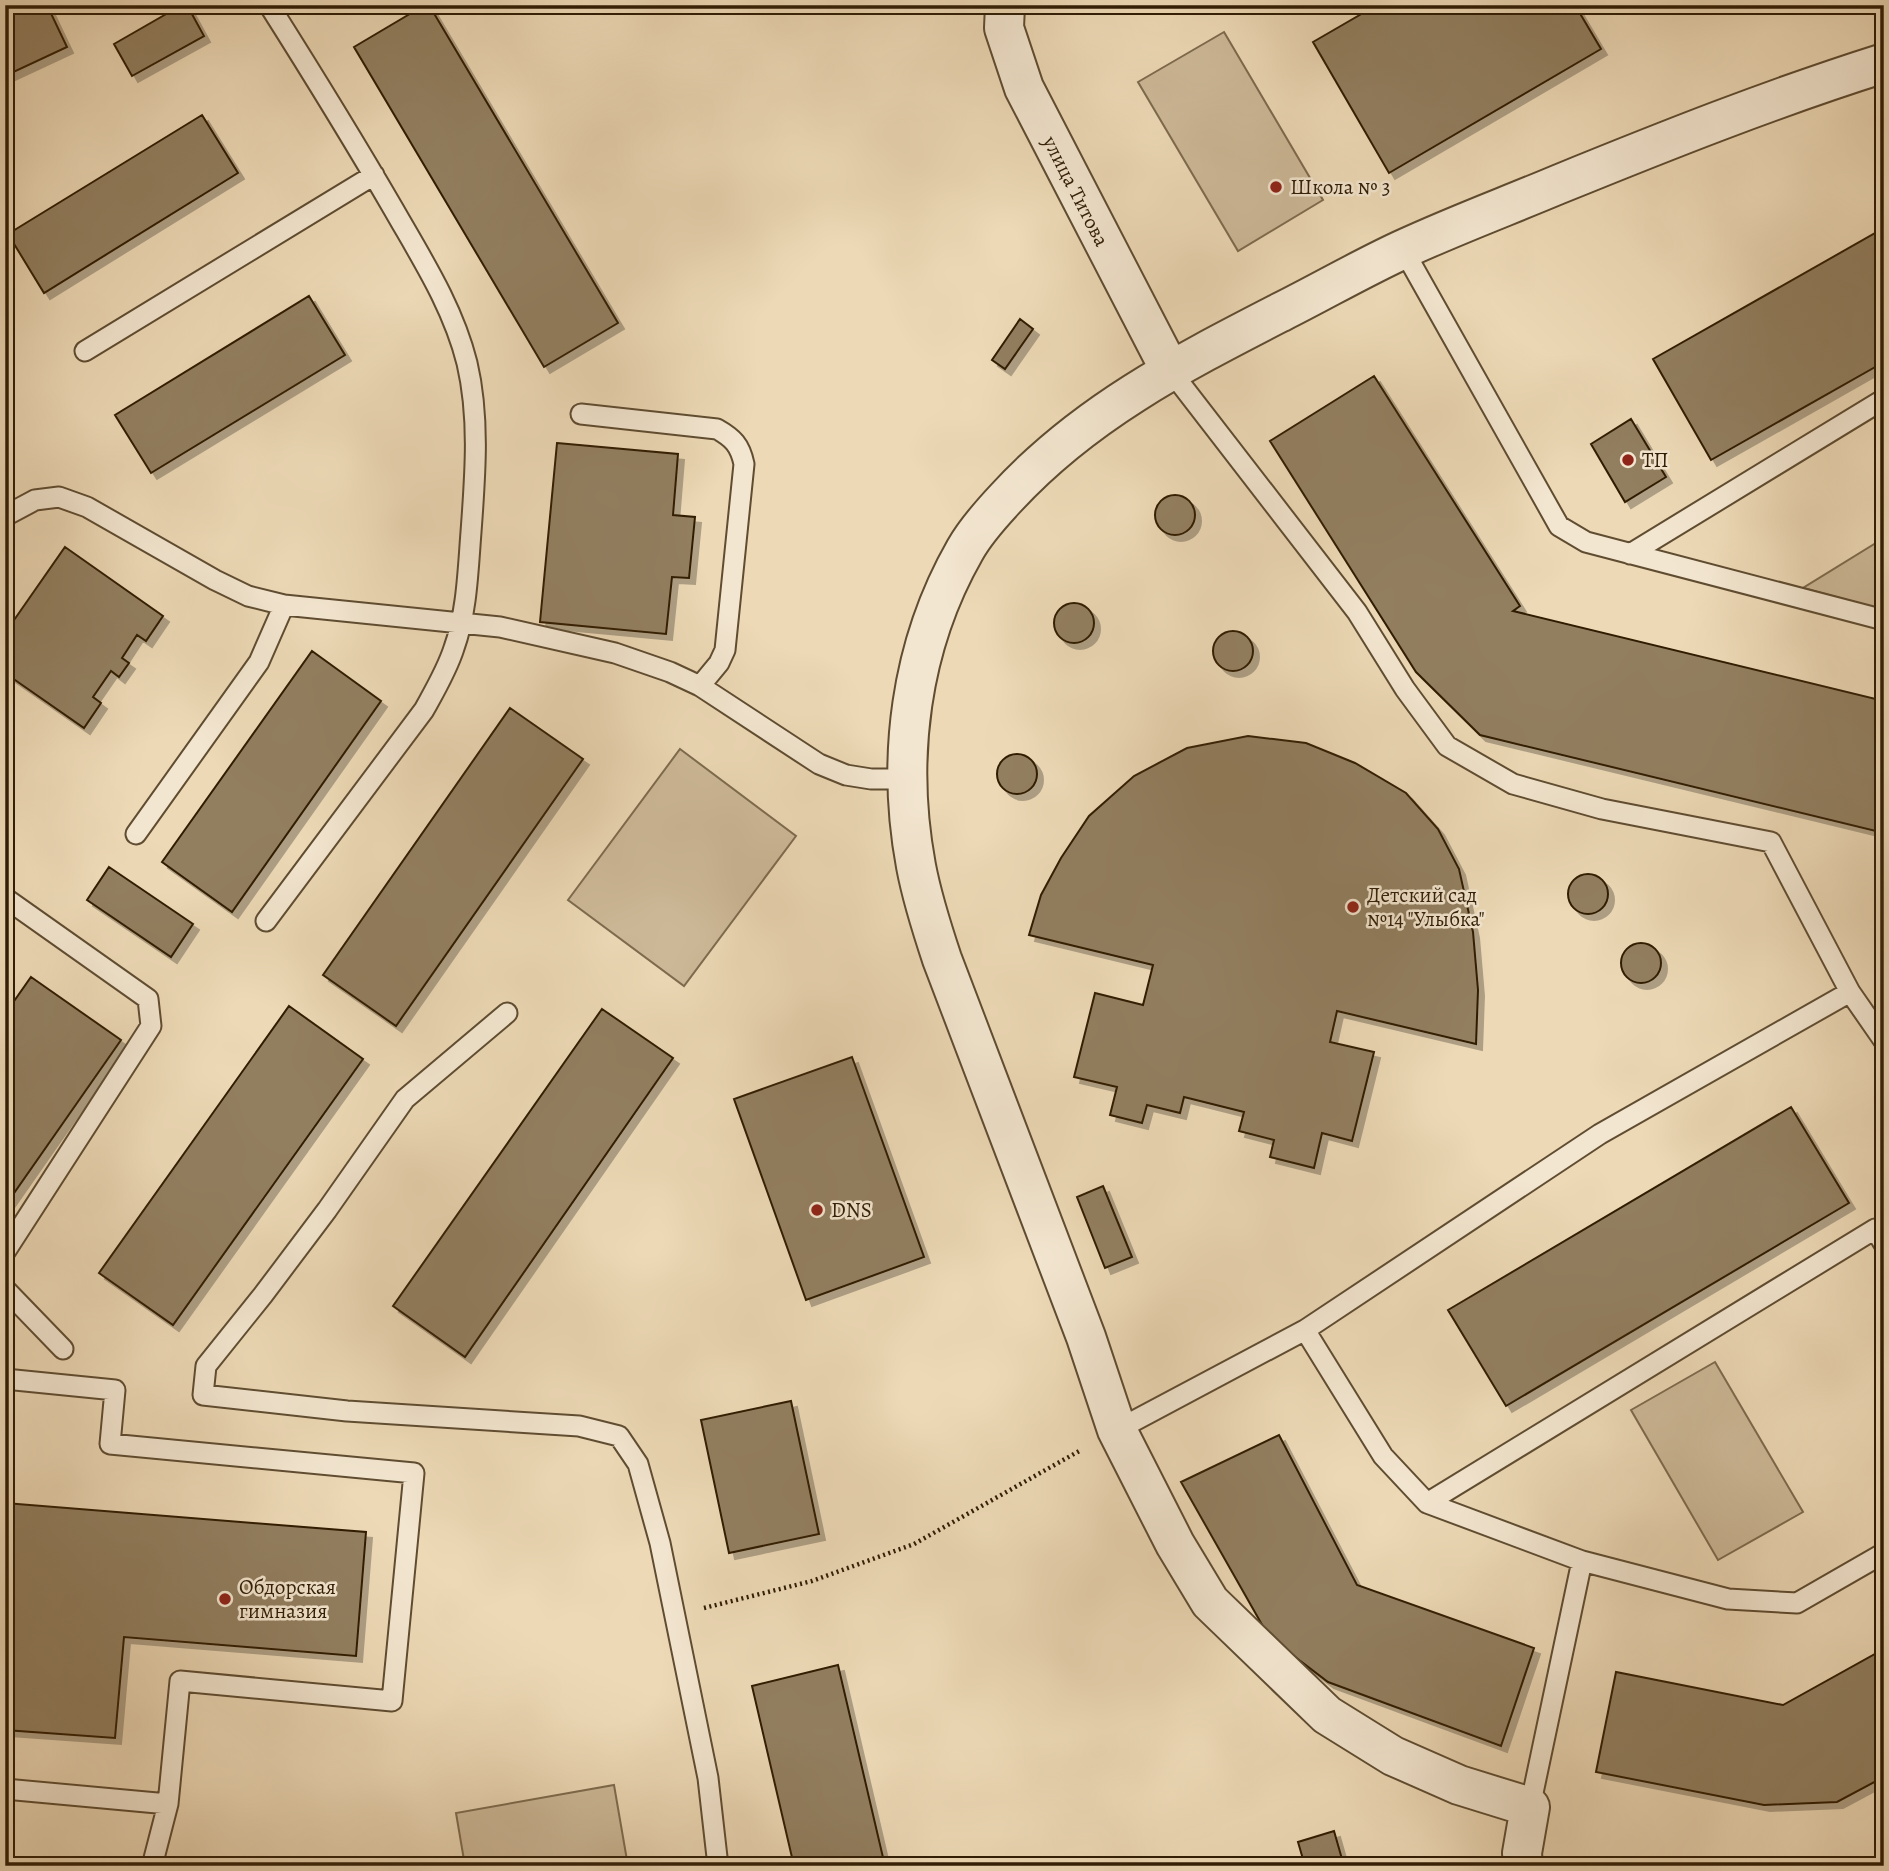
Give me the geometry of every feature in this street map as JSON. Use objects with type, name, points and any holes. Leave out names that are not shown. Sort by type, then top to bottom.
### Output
[{"type":"street","name":"улица Титова","points":[[1005,5],[1004,28],[1024,88],[1170,370]]},
{"type":"street","points":[[1523,1866],[1522,1853],[1530,1807],[1459,1785],[1393,1756],[1327,1715],[1210,1602],[1175,1544],[1116,1430],[1086,1337],[925,908],[916,866],[908,779],[912,705],[924,645],[940,600],[966,547],[994,511],[1032,470],[1114,405],[1170,370],[1403,249],[1650,147],[1818,84],[1884,63]]},
{"type":"lane","points":[[266,921],[424,710],[442,679],[461,622],[472,520],[475,447],[467,364],[455,324],[437,284],[374,175],[269,5]]},
{"type":"lane","points":[[85,351],[374,175]]},
{"type":"lane","points":[[1403,249],[1559,526],[1586,542],[1884,620]]},
{"type":"lane","points":[[1170,370],[1357,612],[1405,689],[1447,746],[1513,784],[1602,809],[1771,842],[1850,992],[1884,1041]]},
{"type":"lane","points":[[1630,554],[1884,399]]},
{"type":"lane","points":[[581,414],[717,429],[731,436],[741,449],[744,464],[725,650],[719,663],[700,687]]},
{"type":"lane","points":[[5,516],[35,500],[59,497],[87,507],[248,596],[284,605],[500,627],[615,653],[670,672],[700,687],[819,764],[846,775],[871,779],[908,779]]},
{"type":"lane","points":[[136,834],[259,662],[284,605]]},
{"type":"lane","points":[[5,898],[148,999],[152,1026],[5,1252]]},
{"type":"lane","points":[[1116,1430],[1305,1330],[1600,1134],[1850,992]]},
{"type":"lane","points":[[507,1013],[405,1099],[263,1296],[206,1366],[203,1395],[347,1411],[579,1426],[619,1436],[638,1464],[676,1615],[708,1778],[718,1866]]},
{"type":"lane","points":[[1427,1503],[1875,1229],[1884,1244]]},
{"type":"lane","points":[[5,1289],[64,1349]]},
{"type":"lane","points":[[1305,1330],[1383,1456],[1427,1503],[1582,1561],[1728,1599],[1797,1604],[1884,1553]]},
{"type":"lane","points":[[5,1379],[115,1390],[110,1444],[414,1473],[392,1701],[180,1681],[168,1804],[152,1866]]},
{"type":"lane","points":[[1530,1807],[1582,1561]]},
{"type":"lane","points":[[5,1788],[168,1804]]},
{"type":"path","points":[[676,1615],[812,1581],[914,1544],[1116,1430]]},
{"type":"shaded area","points":[[1224,32],[1323,200],[1238,251],[1138,82]]},
{"type":"shaded area","points":[[1884,538],[1884,610],[1803,588]]},
{"type":"shaded area","points":[[680,749],[796,836],[684,986],[568,900]]},
{"type":"shaded area","points":[[1715,1362],[1803,1512],[1718,1560],[1631,1410]]},
{"type":"shaded area","points":[[614,1785],[628,1866],[465,1866],[456,1813]]},
{"type":"building","points":[[5,5],[47,5],[67,47],[5,76]]},
{"type":"building","points":[[182,5],[187,5],[204,36],[132,76],[114,44]]},
{"type":"building","points":[[429,5],[618,323],[544,367],[354,47]]},
{"type":"building","points":[[1377,5],[1575,5],[1601,49],[1389,173],[1313,42]]},
{"type":"building","points":[[202,115],[238,173],[44,293],[8,234]]},
{"type":"building","points":[[1884,228],[1884,362],[1711,460],[1653,359]]},
{"type":"building","points":[[309,296],[345,355],[151,473],[115,415]]},
{"type":"building","points":[[1020,319],[1033,329],[1005,369],[992,360]]},
{"type":"building","points":[[1374,376],[1520,606],[1513,611],[1884,701],[1884,833],[1480,735],[1416,672],[1270,441]]},
{"type":"building","name":"ТП","points":[[1631,419],[1666,477],[1625,502],[1591,444]]},
{"type":"building","points":[[557,443],[678,454],[673,515],[695,517],[689,578],[672,577],[666,634],[540,622]]},
{"type":"building","points":[[1175,495],[1183,496],[1189,501],[1194,507],[1194,523],[1189,529],[1183,534],[1175,535],[1167,534],[1161,529],[1156,523],[1155,515],[1156,507],[1161,501],[1167,496]]},
{"type":"building","points":[[65,547],[163,616],[146,641],[137,635],[122,658],[129,663],[119,677],[111,671],[93,697],[101,703],[84,728],[5,673],[5,633]]},
{"type":"building","points":[[1074,603],[1082,604],[1088,609],[1093,615],[1093,631],[1088,637],[1082,642],[1074,643],[1066,642],[1060,637],[1055,631],[1054,623],[1055,615],[1060,609],[1066,604]]},
{"type":"building","points":[[1233,631],[1241,632],[1247,637],[1252,643],[1252,659],[1247,665],[1241,670],[1233,671],[1225,670],[1219,665],[1214,659],[1213,651],[1214,643],[1219,637],[1225,632]]},
{"type":"building","points":[[312,651],[381,701],[232,912],[162,862]]},
{"type":"building","points":[[510,708],[583,759],[396,1026],[323,975]]},
{"type":"building","points":[[1248,736],[1306,743],[1355,763],[1406,793],[1438,829],[1459,869],[1473,932],[1478,990],[1476,1044],[1337,1011],[1330,1042],[1374,1052],[1352,1141],[1322,1133],[1314,1168],[1270,1157],[1274,1140],[1239,1131],[1244,1112],[1184,1097],[1180,1113],[1147,1105],[1142,1123],[1110,1115],[1117,1087],[1074,1077],[1095,993],[1143,1005],[1153,965],[1029,935],[1041,895],[1061,858],[1089,816],[1134,776],[1187,748]]},
{"type":"building","points":[[1017,754],[1025,755],[1031,760],[1036,766],[1036,782],[1031,788],[1025,793],[1017,794],[1009,793],[1003,788],[998,782],[997,774],[998,766],[1003,760],[1009,755]]},
{"type":"building","points":[[109,867],[193,924],[171,957],[87,900]]},
{"type":"building","points":[[1588,874],[1596,875],[1602,880],[1607,886],[1607,902],[1602,908],[1596,913],[1588,914],[1580,913],[1574,908],[1569,902],[1568,894],[1569,886],[1574,880],[1580,875]]},
{"type":"building","points":[[1641,943],[1649,944],[1655,949],[1660,955],[1660,971],[1655,977],[1649,982],[1641,983],[1633,982],[1627,977],[1622,971],[1621,963],[1622,955],[1627,949],[1633,944]]},
{"type":"building","points":[[31,977],[121,1040],[5,1206],[5,1014]]},
{"type":"building","points":[[289,1006],[363,1059],[173,1325],[99,1273]]},
{"type":"building","points":[[602,1009],[673,1058],[465,1357],[393,1306]]},
{"type":"building","points":[[852,1057],[924,1257],[806,1300],[734,1099]]},
{"type":"building","points":[[1791,1107],[1849,1203],[1506,1406],[1448,1310]]},
{"type":"building","points":[[1103,1186],[1132,1257],[1105,1268],[1077,1197]]},
{"type":"building","points":[[791,1401],[819,1534],[729,1553],[701,1420]]},
{"type":"building","points":[[1279,1435],[1357,1585],[1534,1648],[1501,1746],[1328,1682],[1269,1637],[1181,1482]]},
{"type":"building","points":[[5,1503],[366,1532],[356,1656],[124,1637],[115,1738],[5,1730]]},
{"type":"building","points":[[1884,1649],[1884,1777],[1837,1802],[1764,1805],[1596,1772],[1616,1672],[1783,1705]]},
{"type":"building","points":[[838,1665],[885,1866],[794,1866],[752,1686]]},
{"type":"building","points":[[1334,1831],[1344,1866],[1305,1866],[1298,1842]]},
{"type":"place","name":"Школа № 3","points":[[1276,187]]},
{"type":"place","name":"ТП","points":[[1628,460]]},
{"type":"place","name":"Детский сад №14 \"Улыбка\"","points":[[1353,907]]},
{"type":"place","name":"DNS","points":[[817,1210]]},
{"type":"place","name":"Обдорская гимназия","points":[[225,1599]]}]
